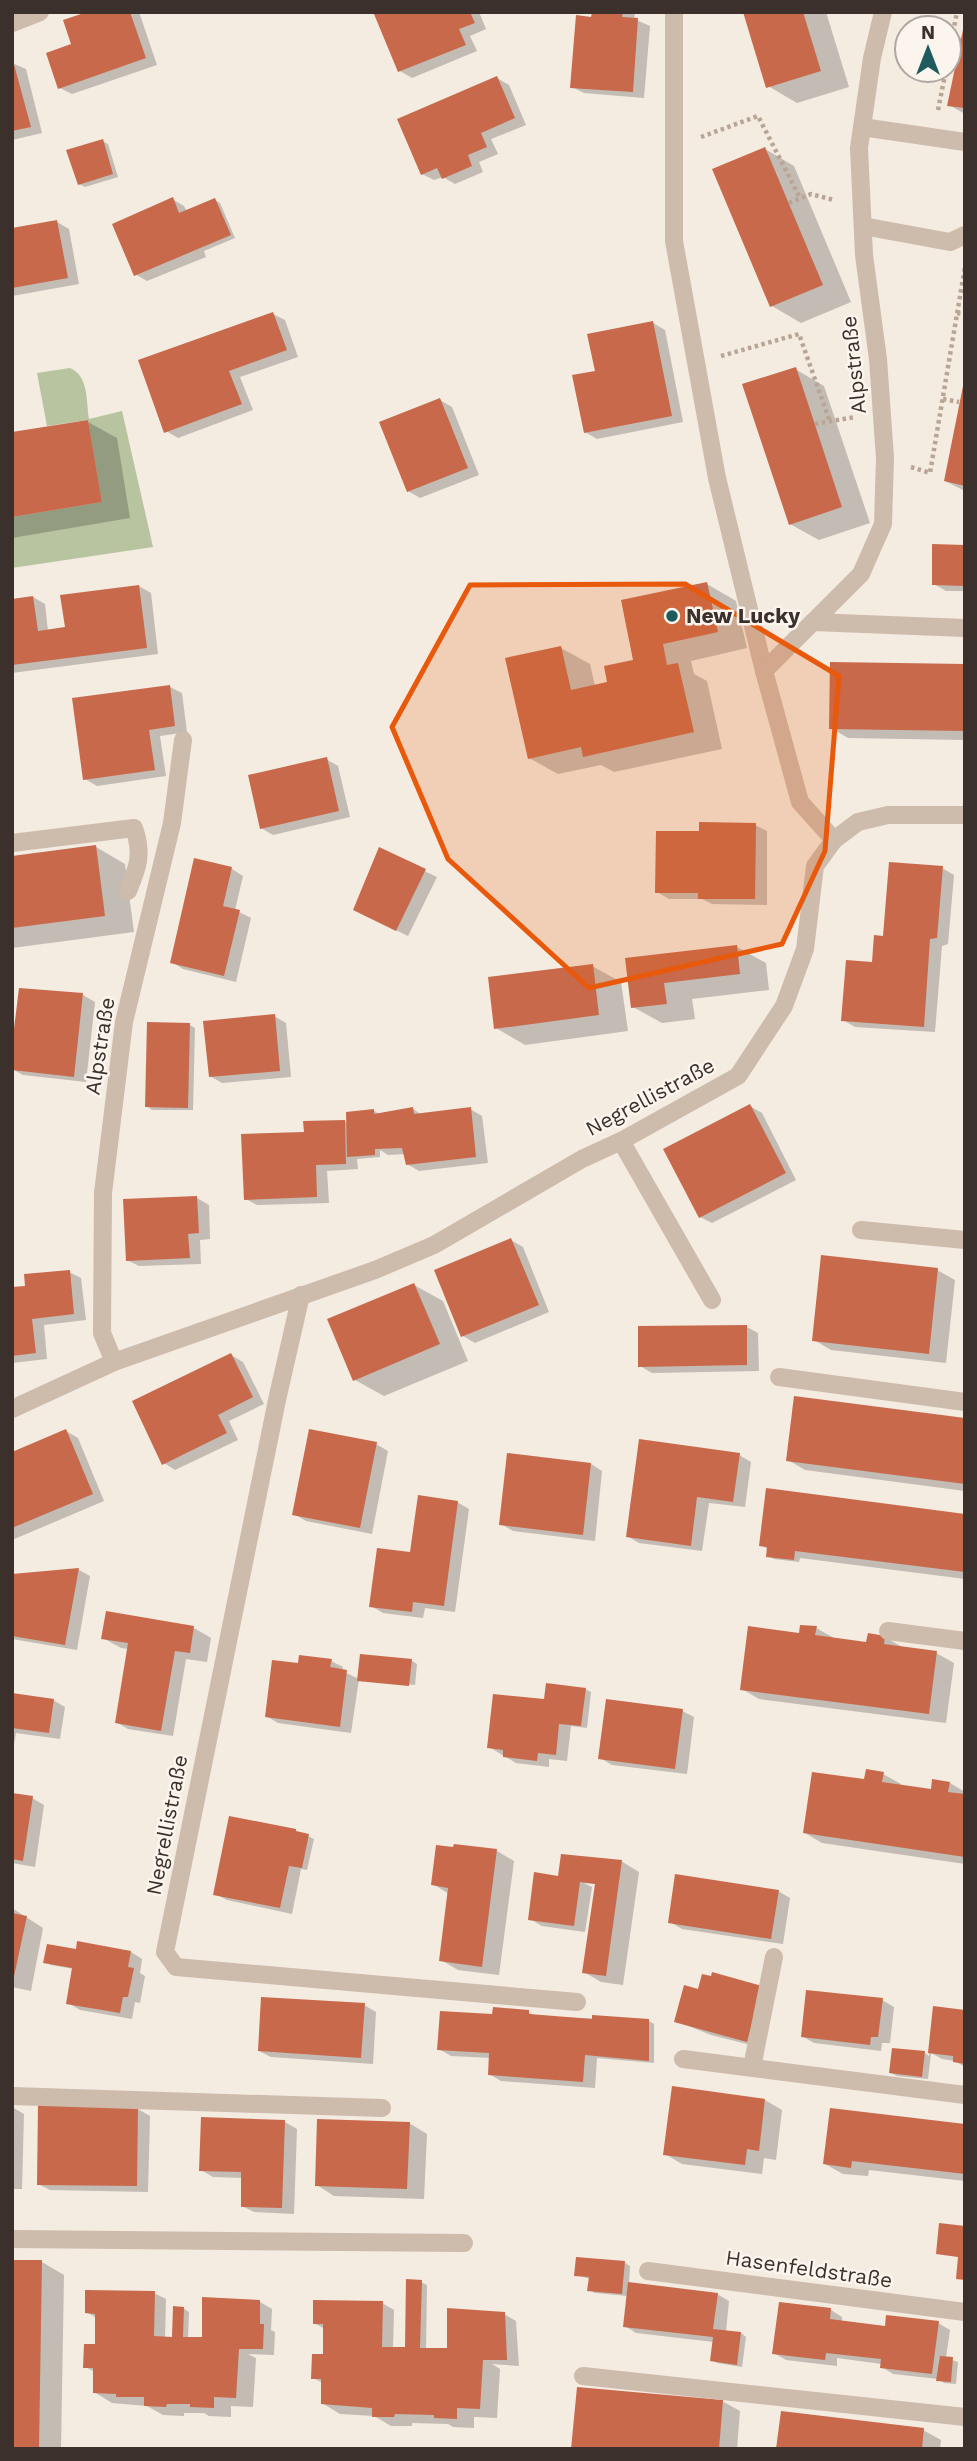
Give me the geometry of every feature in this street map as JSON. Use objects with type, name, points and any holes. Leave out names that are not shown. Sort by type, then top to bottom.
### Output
[{"type":"street","points":[[12,23],[40,12]]},
{"type":"street","points":[[674,12],[674,241],[717,478],[764,671],[800,802],[834,840]]},
{"type":"street","name":"Alpstraße","points":[[764,671],[862,574],[883,524],[885,458],[878,359],[864,256],[859,148],[872,58],[883,12]]},
{"type":"street","points":[[862,127],[965,142]]},
{"type":"street","points":[[863,226],[950,242],[965,235]]},
{"type":"street","points":[[813,622],[965,628]]},
{"type":"street","name":"Alpstraße","points":[[114,1362],[102,1333],[103,1193],[124,1022],[172,823],[183,740]]},
{"type":"street","name":"Negrellistraße","points":[[12,1409],[114,1362],[375,1270],[434,1245],[583,1159],[738,1076],[784,1006],[805,949],[815,866],[834,840],[858,822],[888,816],[965,815]]},
{"type":"street","points":[[12,844],[134,828],[140,847],[128,891]]},
{"type":"street","points":[[621,1141],[712,1300]]},
{"type":"street","points":[[861,1230],[965,1240]]},
{"type":"street","name":"Negrellistraße","points":[[302,1296],[165,1952],[176,1967],[577,2002]]},
{"type":"street","points":[[779,1377],[965,1402]]},
{"type":"street","points":[[888,1631],[965,1641]]},
{"type":"street","points":[[752,2067],[774,1957]]},
{"type":"street","points":[[683,2059],[965,2095]]},
{"type":"street","points":[[12,2096],[382,2108]]},
{"type":"street","points":[[12,2239],[464,2243]]},
{"type":"street","name":"Hasenfeldstraße","points":[[648,2271],[965,2312]]},
{"type":"street","points":[[583,2376],[965,2417]]},
{"type":"path","points":[[933,138],[943,84]]},
{"type":"path","points":[[674,147],[758,116],[800,198]]},
{"type":"path","points":[[789,203],[811,194],[862,207]]},
{"type":"path","points":[[885,458],[930,474],[965,267]]},
{"type":"path","points":[[957,313],[965,314]]},
{"type":"path","points":[[696,362],[799,334],[830,422]]},
{"type":"path","points":[[943,399],[959,402]]},
{"type":"path","points":[[815,424],[882,413]]},
{"type":"highlighted area","points":[[685,584],[839,676],[825,851],[782,944],[589,988],[448,859],[392,727],[470,585]]},
{"type":"green space","points":[[70,368],[84,383],[89,419],[122,411],[153,547],[12,568],[12,517],[102,502],[88,420],[47,426],[37,373]]},
{"type":"building","points":[[87,12],[130,12],[146,58],[58,89],[46,53],[71,44],[63,20]]},
{"type":"building","points":[[470,12],[475,23],[459,29],[466,45],[398,72],[374,14]]},
{"type":"building","points":[[592,12],[623,12],[622,17],[638,18],[633,92],[570,88],[576,15],[591,17]]},
{"type":"building","points":[[743,12],[803,12],[821,71],[766,88]]},
{"type":"building","points":[[965,25],[965,108],[947,106],[952,84],[963,84]]},
{"type":"building","points":[[12,57],[31,127],[12,131]]},
{"type":"building","points":[[497,76],[515,118],[481,133],[487,147],[468,155],[472,166],[442,179],[437,168],[421,175],[397,119]]},
{"type":"building","points":[[103,139],[113,174],[78,185],[66,150]]},
{"type":"building","points":[[765,147],[823,285],[770,307],[712,169]]},
{"type":"building","points":[[173,197],[179,213],[215,198],[231,235],[134,276],[112,224]]},
{"type":"building","points":[[57,220],[68,278],[12,288],[12,228]]},
{"type":"building","points":[[273,312],[287,350],[229,371],[242,404],[164,433],[138,360]]},
{"type":"building","points":[[653,321],[672,416],[584,433],[572,375],[595,371],[587,334]]},
{"type":"building","points":[[796,367],[842,507],[789,525],[742,384]]},
{"type":"building","points":[[965,381],[965,486],[944,481]]},
{"type":"building","points":[[440,398],[468,468],[407,492],[379,422]]},
{"type":"building","points":[[88,420],[102,502],[12,517],[12,432]]},
{"type":"building","points":[[932,544],[965,545],[965,586],[932,585]]},
{"type":"building","points":[[707,582],[718,632],[663,644],[667,665],[678,663],[694,732],[583,757],[581,747],[528,759],[505,658],[561,646],[571,690],[607,682],[604,666],[633,660],[621,600]]},
{"type":"building","points":[[139,585],[147,648],[12,665],[12,599],[33,596],[38,631],[65,627],[60,595]]},
{"type":"building","points":[[830,662],[965,664],[965,731],[829,729]]},
{"type":"building","points":[[170,685],[175,726],[149,730],[155,770],[83,780],[72,698]]},
{"type":"building","points":[[327,757],[339,811],[260,829],[248,775]]},
{"type":"building","points":[[699,822],[756,823],[755,899],[698,899],[698,893],[655,893],[656,831],[699,831]]},
{"type":"building","points":[[96,845],[105,916],[12,928],[12,856]]},
{"type":"building","points":[[379,847],[426,869],[396,931],[353,910]]},
{"type":"building","points":[[194,858],[232,867],[223,906],[240,910],[224,976],[170,963]]},
{"type":"building","points":[[889,862],[943,866],[937,938],[930,939],[924,1027],[841,1021],[846,960],[872,962],[874,935],[883,936]]},
{"type":"building","points":[[737,945],[740,974],[664,983],[667,1004],[631,1008],[625,958]]},
{"type":"building","points":[[593,964],[599,1015],[494,1029],[488,977]]},
{"type":"building","points":[[19,988],[83,993],[74,1077],[12,1070],[12,1045]]},
{"type":"building","points":[[275,1014],[280,1071],[209,1077],[203,1021]]},
{"type":"building","points":[[147,1022],[190,1023],[188,1108],[145,1107]]},
{"type":"building","points":[[750,1104],[786,1173],[699,1218],[663,1149]]},
{"type":"building","points":[[413,1107],[414,1114],[471,1107],[476,1157],[406,1165],[402,1148],[375,1149],[375,1155],[347,1157],[346,1112],[374,1109],[374,1114]]},
{"type":"building","points":[[345,1120],[346,1164],[316,1165],[317,1197],[244,1200],[241,1134],[304,1132],[303,1121]]},
{"type":"building","points":[[197,1196],[199,1233],[188,1234],[190,1258],[126,1261],[123,1199]]},
{"type":"building","points":[[511,1238],[539,1305],[461,1337],[434,1270]]},
{"type":"building","points":[[821,1255],[938,1268],[929,1354],[812,1341]]},
{"type":"building","points":[[70,1270],[74,1314],[32,1319],[36,1353],[12,1356],[12,1287],[25,1286],[24,1274]]},
{"type":"building","points":[[414,1283],[440,1344],[353,1381],[327,1319]]},
{"type":"building","points":[[747,1325],[747,1365],[638,1367],[638,1326]]},
{"type":"building","points":[[231,1353],[253,1397],[218,1415],[227,1433],[162,1465],[132,1401]]},
{"type":"building","points":[[794,1396],[965,1418],[965,1484],[786,1461]]},
{"type":"building","points":[[66,1429],[93,1494],[12,1528],[12,1452]]},
{"type":"building","points":[[309,1429],[377,1442],[360,1528],[292,1515]]},
{"type":"building","points":[[639,1439],[740,1453],[733,1502],[697,1497],[691,1546],[626,1537]]},
{"type":"building","points":[[507,1453],[591,1463],[583,1535],[499,1525]]},
{"type":"building","points":[[766,1488],[965,1514],[965,1572],[795,1551],[794,1560],[766,1557],[767,1547],[759,1546]]},
{"type":"building","points":[[418,1495],[458,1501],[444,1606],[413,1602],[412,1612],[369,1607],[377,1548],[410,1552]]},
{"type":"building","points":[[79,1568],[65,1645],[12,1636],[12,1574]]},
{"type":"building","points":[[106,1611],[194,1626],[190,1653],[175,1651],[161,1731],[115,1723],[128,1643],[101,1639]]},
{"type":"building","points":[[800,1625],[817,1626],[815,1635],[866,1642],[868,1633],[885,1636],[884,1644],[937,1651],[929,1714],[740,1690],[748,1626],[799,1633]]},
{"type":"building","points":[[360,1654],[412,1659],[409,1686],[357,1681]]},
{"type":"building","points":[[299,1655],[332,1659],[330,1667],[347,1670],[340,1727],[265,1717],[272,1660],[298,1663]]},
{"type":"building","points":[[546,1683],[586,1688],[581,1726],[559,1724],[556,1755],[538,1753],[537,1761],[503,1757],[503,1750],[487,1748],[493,1694],[544,1699]]},
{"type":"building","points":[[12,1693],[54,1699],[49,1733],[12,1728]]},
{"type":"building","points":[[606,1699],[683,1709],[675,1769],[598,1759]]},
{"type":"building","points":[[866,1769],[884,1772],[882,1782],[931,1789],[932,1779],[950,1782],[948,1792],[965,1794],[965,1857],[803,1833],[812,1772],[864,1779]]},
{"type":"building","points":[[12,1793],[33,1796],[23,1861],[12,1859]]},
{"type":"building","points":[[229,1816],[309,1834],[302,1868],[289,1866],[280,1908],[213,1895]]},
{"type":"building","points":[[454,1844],[497,1849],[482,1967],[439,1961],[448,1888],[431,1885],[436,1845],[453,1847]]},
{"type":"building","points":[[561,1854],[622,1860],[606,1976],[582,1973],[595,1884],[580,1882],[574,1926],[528,1920],[534,1872],[558,1876]]},
{"type":"building","points":[[675,1874],[779,1890],[771,1939],[668,1923]]},
{"type":"building","points":[[12,1913],[27,1916],[13,1981],[12,1981]]},
{"type":"building","points":[[77,1941],[131,1951],[128,1967],[134,1968],[128,1997],[123,1997],[120,2013],[66,2004],[72,1968],[43,1963],[47,1944],[76,1949]]},
{"type":"building","points":[[712,1972],[762,1986],[747,2042],[674,2022],[684,1985],[698,1989],[702,1974],[711,1976]]},
{"type":"building","points":[[806,1990],[883,1998],[878,2037],[871,2037],[870,2045],[801,2037]]},
{"type":"building","points":[[261,1997],[365,2003],[361,2058],[258,2051]]},
{"type":"building","points":[[933,2006],[965,2010],[965,2064],[953,2062],[953,2056],[928,2053]]},
{"type":"building","points":[[493,2007],[529,2010],[529,2014],[592,2019],[592,2015],[649,2019],[649,2061],[585,2055],[583,2082],[488,2075],[489,2053],[437,2050],[440,2011],[492,2014]]},
{"type":"building","points":[[892,2048],[925,2051],[922,2077],[889,2073]]},
{"type":"building","points":[[672,2086],[765,2099],[759,2151],[747,2149],[745,2165],[663,2155]]},
{"type":"building","points":[[38,2105],[138,2107],[137,2186],[37,2185]]},
{"type":"building","points":[[830,2108],[965,2124],[965,2174],[852,2161],[851,2168],[823,2164]]},
{"type":"building","points":[[201,2117],[285,2120],[282,2208],[241,2207],[241,2172],[199,2171]]},
{"type":"building","points":[[317,2119],[410,2122],[407,2189],[315,2186]]},
{"type":"building","points":[[939,2223],[965,2226],[965,2280],[956,2279],[958,2257],[936,2254]]},
{"type":"building","points":[[576,2257],[625,2261],[622,2294],[587,2291],[589,2277],[574,2276]]},
{"type":"building","points":[[12,2260],[42,2260],[39,2449],[12,2449]]},
{"type":"building","points":[[406,2279],[422,2280],[420,2348],[447,2348],[447,2308],[505,2312],[507,2360],[483,2360],[480,2409],[457,2408],[457,2419],[434,2418],[434,2415],[395,2414],[394,2417],[372,2417],[372,2408],[321,2404],[321,2379],[311,2379],[312,2354],[323,2354],[323,2324],[313,2324],[313,2300],[383,2301],[382,2347],[405,2347]]},
{"type":"building","points":[[628,2282],[718,2293],[713,2329],[741,2332],[737,2365],[710,2361],[713,2337],[623,2327]]},
{"type":"building","points":[[85,2290],[155,2291],[154,2336],[172,2337],[173,2306],[184,2307],[183,2337],[202,2337],[202,2297],[260,2300],[260,2324],[264,2324],[263,2349],[239,2349],[236,2398],[214,2397],[214,2408],[190,2407],[190,2404],[144,2406],[144,2397],[116,2397],[116,2394],[93,2393],[93,2368],[83,2368],[84,2344],[95,2344],[95,2314],[85,2313]]},
{"type":"building","points":[[779,2302],[831,2308],[830,2319],[885,2326],[886,2315],[939,2321],[932,2374],[880,2368],[881,2359],[826,2353],[825,2360],[772,2354]]},
{"type":"building","points":[[940,2356],[953,2357],[951,2382],[936,2381]]},
{"type":"building","points":[[577,2387],[723,2400],[719,2449],[571,2449]]},
{"type":"building","points":[[781,2411],[924,2428],[922,2449],[776,2449]]},
{"type":"place","name":"New Lucky","points":[[672,616]]}]
